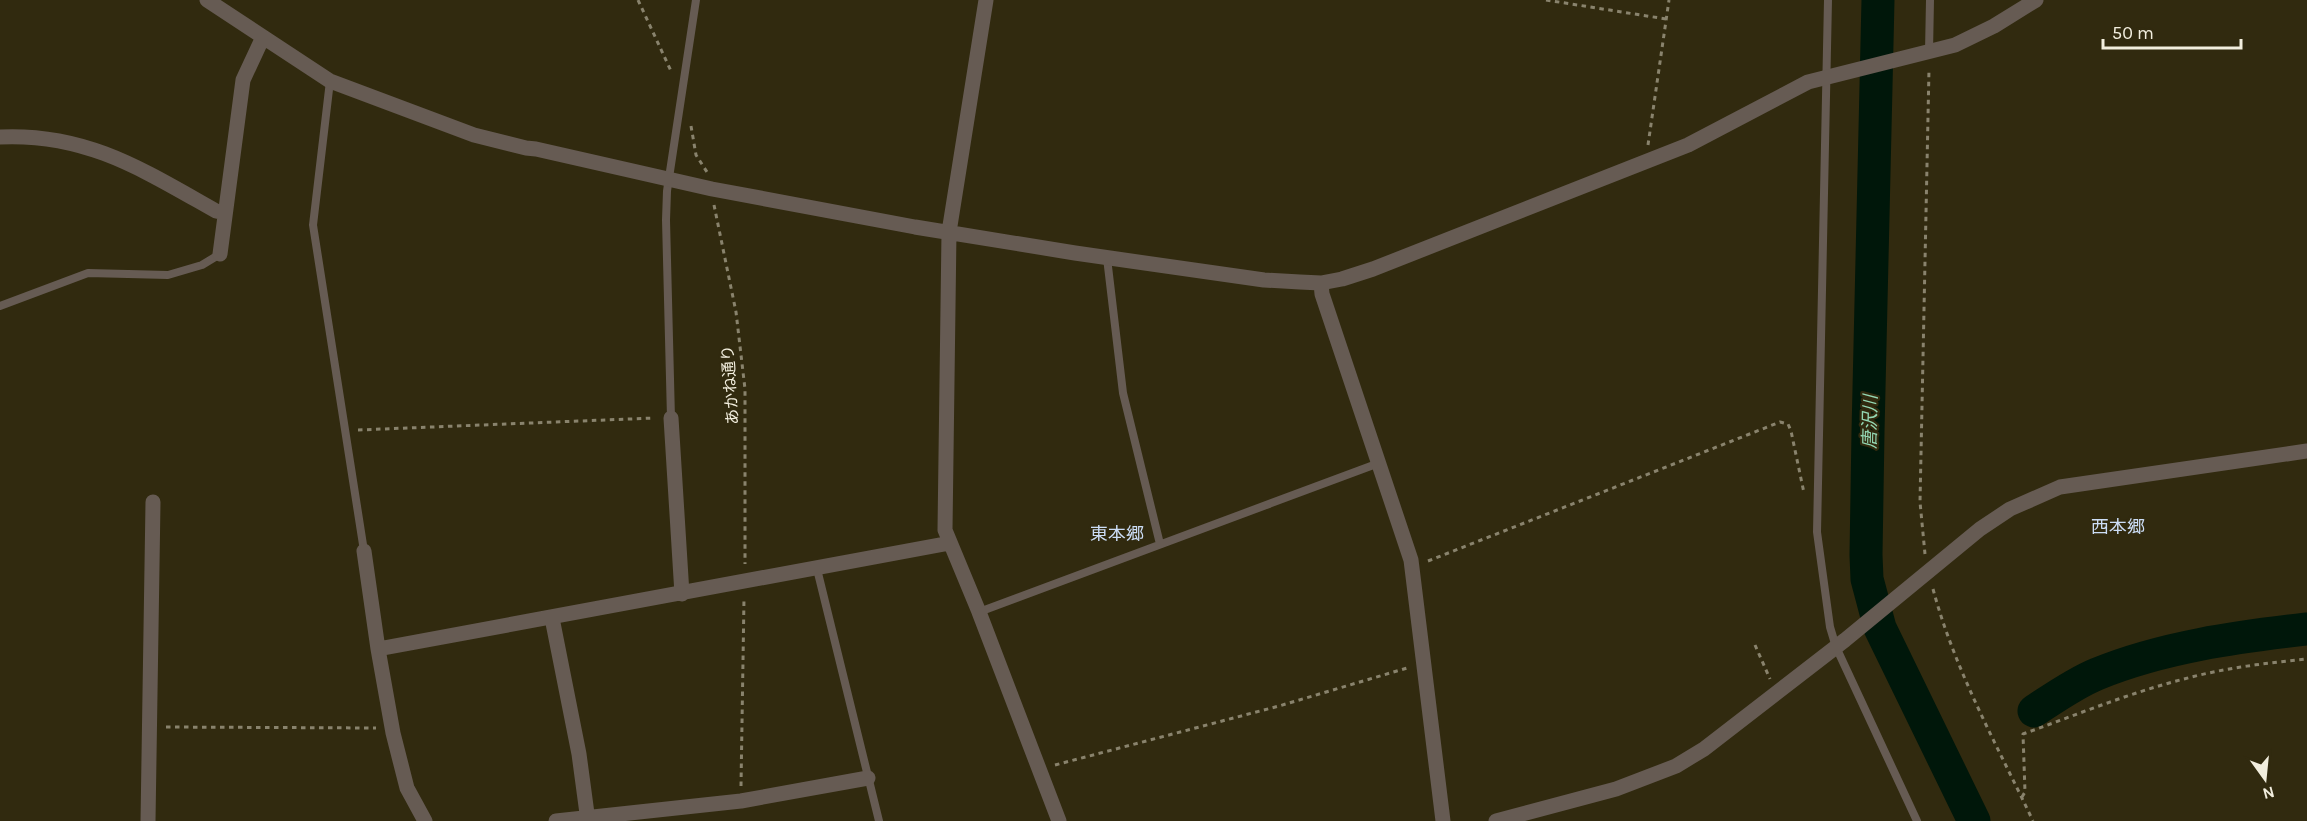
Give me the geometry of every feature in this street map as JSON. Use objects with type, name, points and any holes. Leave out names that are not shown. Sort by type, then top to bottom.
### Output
[{"type":"street","points":[[207,0],[330,81],[474,135],[670,180],[949,232],[1264,280],[1321,283],[1373,269],[1688,145],[1808,82],[1926,52],[1973,37],[2036,0]]},
{"type":"street","points":[[987,0],[949,232],[945,530],[1059,821]]},
{"type":"street","points":[[220,254],[243,80],[263,37]]},
{"type":"street","points":[[0,137],[23,136],[84,145],[139,167],[216,211],[225,213]]},
{"type":"street","points":[[1321,283],[1322,294],[1412,567],[1443,821]]},
{"type":"street","points":[[671,418],[682,594]]},
{"type":"street","points":[[1496,821],[1616,789],[1676,766],[1704,749],[1776,694],[1980,529],[2010,509],[2060,487],[2307,451]]},
{"type":"street","points":[[148,821],[153,502]]},
{"type":"street","points":[[378,650],[950,543]]},
{"type":"street","points":[[364,551],[392,728],[407,788],[425,821]]},
{"type":"street","points":[[552,618],[579,754],[588,819]]},
{"type":"street","points":[[556,821],[741,801],[868,778]]},
{"type":"lane","points":[[671,418],[666,220],[696,0]]},
{"type":"lane","points":[[1828,0],[1831,75],[1817,532],[1830,627],[1840,644],[1917,821]]},
{"type":"lane","points":[[1926,52],[1930,0]]},
{"type":"lane","points":[[330,81],[313,225],[364,551]]},
{"type":"lane","points":[[0,306],[88,273],[168,275],[202,265],[220,254]]},
{"type":"lane","points":[[1107,257],[1123,393],[1160,544]]},
{"type":"lane","points":[[979,612],[1378,463]]},
{"type":"lane","points":[[817,569],[879,821]]},
{"type":"path","points":[[638,0],[674,77]]},
{"type":"path","points":[[1546,0],[1666,19]]},
{"type":"path","points":[[1646,161],[1669,0]]},
{"type":"path","points":[[1926,52],[1920,502],[1924,574],[1978,710],[2033,821]]},
{"type":"path","points":[[688,118],[696,155],[709,177]]},
{"type":"path","name":"あかね通り","points":[[713,199],[736,312],[745,389],[745,571]]},
{"type":"path","points":[[344,430],[671,418]]},
{"type":"path","points":[[1412,567],[1780,422],[1788,424],[1791,431],[1804,494]]},
{"type":"path","points":[[741,801],[744,593]]},
{"type":"path","points":[[1755,645],[1776,694]]},
{"type":"path","points":[[2022,797],[2025,792],[2023,734],[2186,678],[2237,668],[2307,659]]},
{"type":"path","points":[[1039,770],[1279,706],[1424,663]]},
{"type":"path","points":[[150,727],[392,728]]},
{"type":"waterway","name":"唐沢川","points":[[1878,0],[1867,579],[1880,628],[1974,821]]},
{"type":"waterway","points":[[2034,711],[2089,678],[2148,657],[2200,644],[2307,629]]},
{"type":"district","name":"西本郷","points":[[2118,527]]},
{"type":"district","name":"東本郷","points":[[1117,534]]}]
